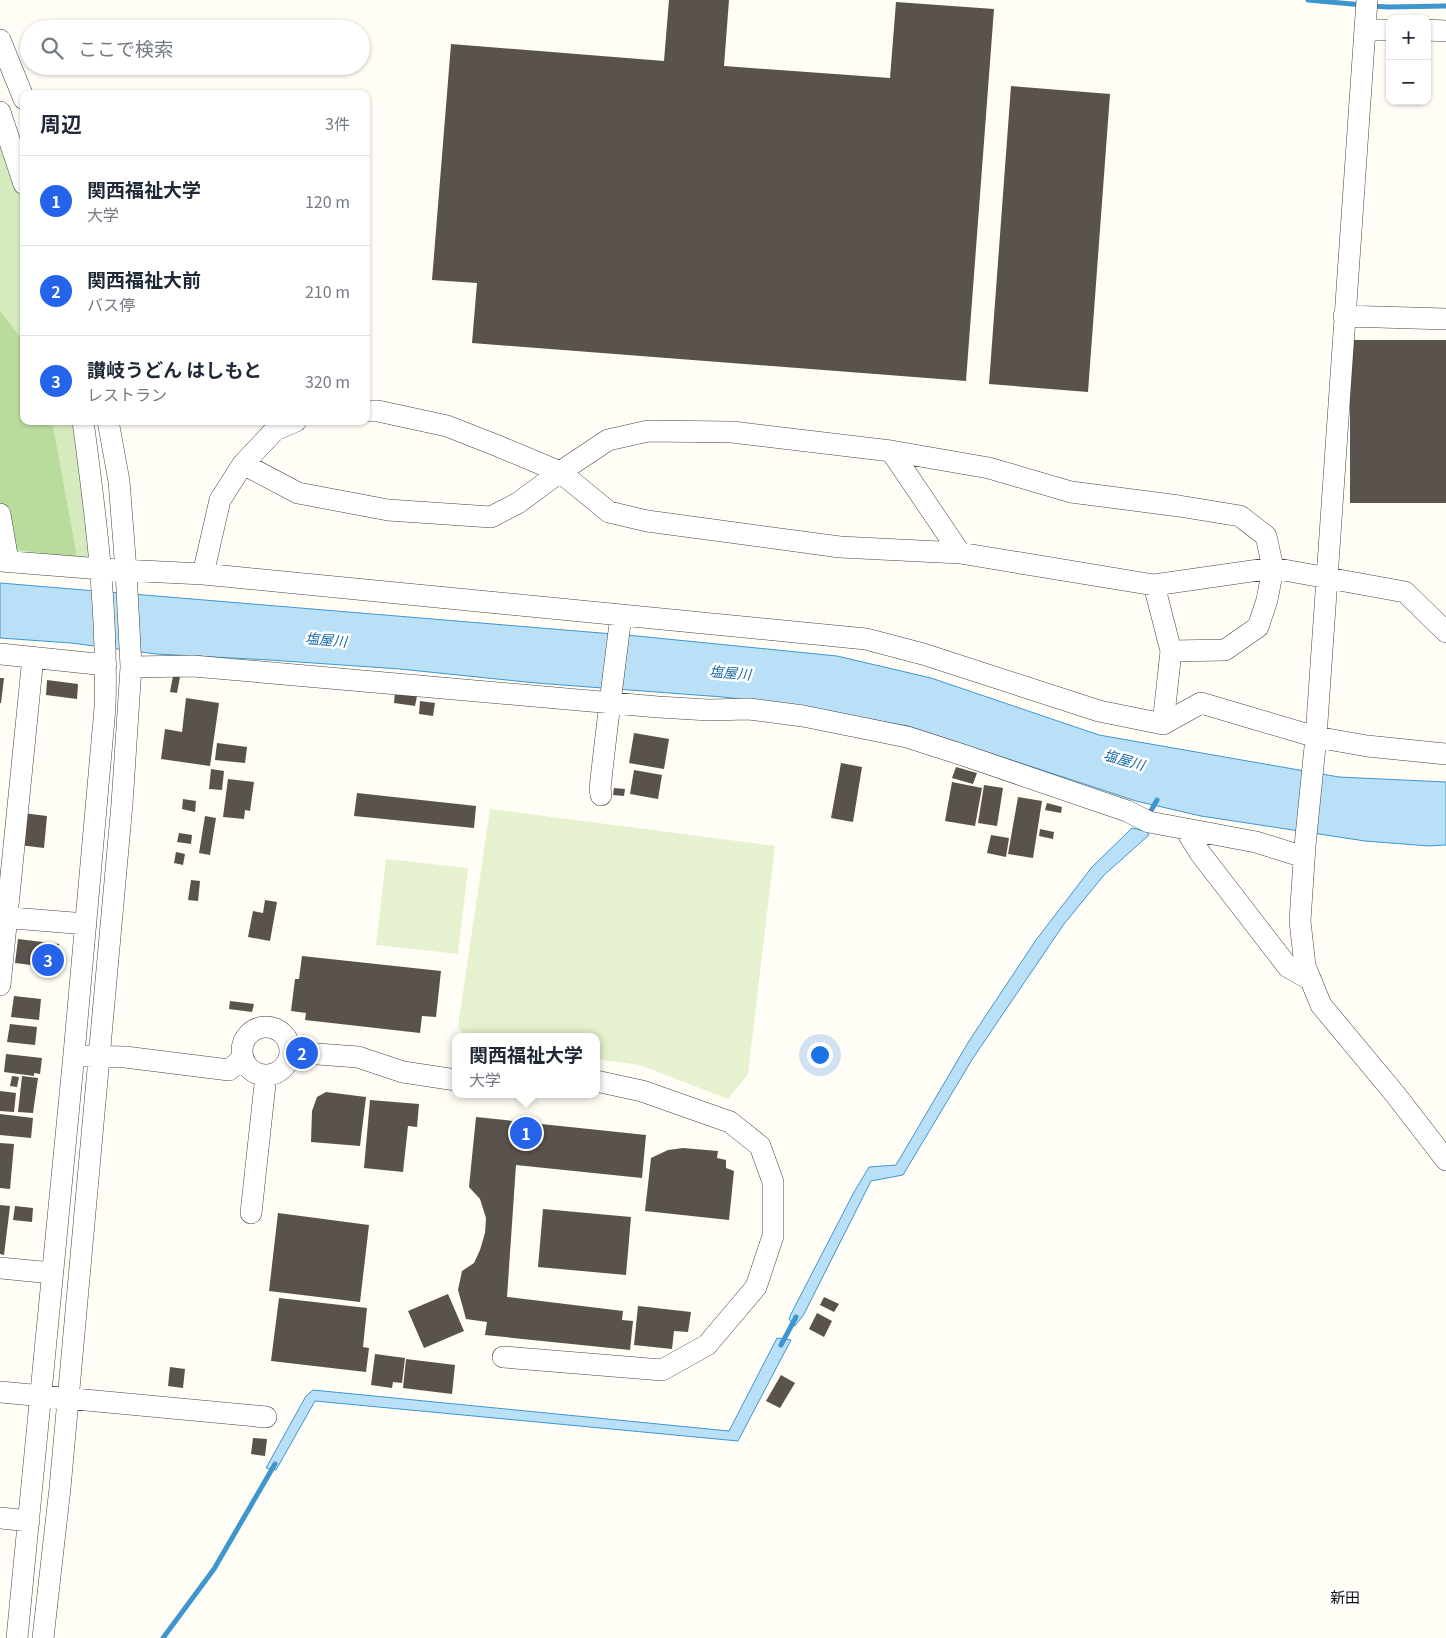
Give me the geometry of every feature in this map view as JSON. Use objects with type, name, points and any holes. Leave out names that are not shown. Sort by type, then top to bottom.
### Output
[{"type":"street","points":[[1366,0],[1316,737],[1304,851],[1300,921],[1305,966],[1321,1006],[1396,1094],[1446,1160]]},
{"type":"street","points":[[1365,30],[1386,30]]},
{"type":"street","points":[[1431,30],[1446,31]]},
{"type":"street","points":[[0,40],[20,90]]},
{"type":"street","points":[[0,112],[20,172]]},
{"type":"street","points":[[1344,316],[1446,319]]},
{"type":"street","points":[[370,410],[447,426],[560,472],[609,512],[646,521],[840,547],[960,553],[1154,585],[1273,568],[1405,592],[1446,632]]},
{"type":"street","points":[[17,1638],[74,1054],[105,708],[106,665],[102,569],[84,425]]},
{"type":"street","points":[[44,1638],[100,1057],[122,804],[131,667],[126,570],[118,481],[109,425]]},
{"type":"street","points":[[203,574],[220,500],[243,464],[275,430],[287,425]]},
{"type":"street","points":[[243,464],[298,493],[388,510],[491,517],[518,503],[608,440],[648,431],[732,432],[890,451],[989,468],[1071,492],[1240,516],[1266,536],[1273,568],[1267,600],[1258,627],[1224,650],[1171,651]]},
{"type":"street","points":[[890,451],[960,553]]},
{"type":"street","points":[[0,514],[4,561],[102,569],[203,574],[866,639],[923,654],[1099,712],[1164,724],[1201,703],[1316,737],[1366,746],[1446,754]]},
{"type":"street","points":[[1154,585],[1171,651],[1164,724]]},
{"type":"street","points":[[600,795],[604,746],[621,615]]},
{"type":"street","points":[[0,654],[106,665]]},
{"type":"street","points":[[0,985],[9,798],[33,657]]},
{"type":"street","points":[[131,667],[193,666],[709,710],[749,709],[803,716],[906,737],[963,754],[1119,808],[1149,822],[1304,851]]},
{"type":"street","points":[[1185,829],[1200,852],[1288,967],[1311,980]]},
{"type":"street","points":[[3,917],[86,924]]},
{"type":"street","points":[[261,1028],[277,1030],[288,1042],[290,1057],[281,1070],[274,1074],[258,1074],[252,1070],[243,1058],[242,1051],[247,1036],[261,1028]]},
{"type":"street","points":[[290,1052],[368,1059],[403,1072],[452,1079]]},
{"type":"street","points":[[74,1054],[125,1057],[229,1070],[243,1058]]},
{"type":"street","points":[[251,1213],[266,1075]]},
{"type":"street","points":[[503,1357],[662,1370],[707,1345],[756,1287],[774,1236],[773,1182],[760,1146],[730,1122],[642,1091],[600,1082]]},
{"type":"street","points":[[0,1268],[52,1273]]},
{"type":"street","points":[[0,1392],[266,1417]]},
{"type":"street","points":[[0,1518],[29,1520]]},
{"type":"green space","points":[[0,125],[20,187],[20,425],[83,425],[101,569],[0,561]]},
{"type":"green space","points":[[0,311],[20,337],[20,425],[53,425],[77,557],[0,548]]},
{"type":"green space","points":[[490,809],[775,846],[748,1074],[728,1099],[640,1065],[600,1060],[600,1033],[463,1033],[458,1027]]},
{"type":"green space","points":[[386,859],[468,868],[458,954],[376,945]]},
{"type":"water","name":"塩屋川","points":[[0,583],[637,636],[837,656],[931,678],[1099,735],[1339,777],[1446,782],[1446,845],[1429,846],[1365,841],[1201,816],[1136,801],[908,726],[789,705],[723,697],[536,683],[400,669],[156,654],[71,643],[0,638]]},
{"type":"water","points":[[1132,828],[1149,832],[1148,836],[1104,875],[1064,924],[973,1058],[903,1175],[871,1181],[804,1314],[795,1326],[789,1319],[791,1314],[869,1167],[896,1165],[969,1041],[1036,940],[1092,867]]},
{"type":"water","points":[[777,1338],[791,1340],[738,1441],[315,1401],[276,1470],[266,1468],[306,1396],[313,1390],[729,1431]]},
{"type":"building","points":[[669,0],[729,0],[724,66],[890,78],[896,2],[994,9],[966,381],[472,343],[477,283],[432,280],[451,44],[664,61]]},
{"type":"building","points":[[1011,86],[1110,94],[1088,392],[989,384]]},
{"type":"building","points":[[1350,340],[1446,340],[1446,503],[1350,503]]},
{"type":"building","points":[[173,676],[180,677],[177,693],[170,692]]},
{"type":"building","points":[[0,678],[4,678],[1,703],[0,703]]},
{"type":"building","points":[[47,680],[78,684],[77,699],[46,695]]},
{"type":"building","points":[[395,692],[417,696],[415,706],[394,703]]},
{"type":"building","points":[[186,698],[219,703],[210,766],[161,759],[165,729],[182,732]]},
{"type":"building","points":[[420,701],[435,703],[433,716],[419,714]]},
{"type":"building","points":[[634,733],[669,739],[664,769],[629,763]]},
{"type":"building","points":[[217,743],[247,747],[245,763],[215,760]]},
{"type":"building","points":[[841,763],[862,767],[853,822],[831,818]]},
{"type":"building","points":[[956,767],[977,773],[973,784],[952,778]]},
{"type":"building","points":[[211,769],[224,771],[222,790],[209,789]]},
{"type":"building","points":[[634,770],[662,775],[658,799],[630,794]]},
{"type":"building","points":[[228,779],[254,782],[250,811],[245,810],[244,819],[223,817]]},
{"type":"building","points":[[952,782],[982,788],[975,826],[945,821]]},
{"type":"building","points":[[984,785],[1003,788],[997,826],[978,823]]},
{"type":"building","points":[[614,788],[625,789],[624,796],[613,795]]},
{"type":"building","points":[[357,793],[476,806],[474,828],[354,816]]},
{"type":"building","points":[[1018,797],[1042,801],[1033,858],[1008,854]]},
{"type":"building","points":[[183,799],[196,801],[195,812],[182,809]]},
{"type":"building","points":[[1047,803],[1062,807],[1061,813],[1045,810]]},
{"type":"building","points":[[23,813],[47,816],[44,848],[19,845]]},
{"type":"building","points":[[205,816],[216,818],[210,855],[199,853]]},
{"type":"building","points":[[1040,829],[1054,832],[1053,839],[1039,836]]},
{"type":"building","points":[[179,833],[192,835],[191,844],[177,842]]},
{"type":"building","points":[[991,835],[1009,838],[1006,857],[987,853]]},
{"type":"building","points":[[176,852],[185,854],[183,865],[174,863]]},
{"type":"building","points":[[191,880],[200,881],[198,901],[188,900]]},
{"type":"building","points":[[265,900],[277,902],[270,941],[248,937],[253,911],[263,913]]},
{"type":"building","points":[[18,939],[59,944],[56,968],[15,963]]},
{"type":"building","points":[[302,956],[441,971],[436,1017],[422,1016],[420,1033],[305,1020],[306,1013],[291,1011],[295,979],[299,979]]},
{"type":"building","points":[[14,996],[41,999],[39,1020],[11,1017]]},
{"type":"building","points":[[230,1001],[254,1004],[252,1012],[229,1009]]},
{"type":"building","points":[[10,1024],[37,1027],[35,1045],[7,1042]]},
{"type":"building","points":[[6,1054],[42,1058],[40,1074],[34,1073],[34,1076],[4,1072]]},
{"type":"building","points":[[12,1076],[19,1077],[17,1087],[10,1086]]},
{"type":"building","points":[[22,1076],[38,1078],[33,1113],[18,1112]]},
{"type":"building","points":[[0,1091],[16,1093],[14,1112],[0,1111]]},
{"type":"building","points":[[326,1092],[366,1097],[360,1146],[311,1142],[312,1111],[317,1097]]},
{"type":"building","points":[[370,1100],[419,1104],[417,1127],[408,1126],[403,1172],[364,1168]]},
{"type":"building","points":[[0,1114],[33,1118],[31,1138],[0,1135]]},
{"type":"building","points":[[476,1117],[646,1135],[642,1178],[516,1165],[507,1297],[623,1311],[622,1320],[633,1321],[630,1350],[485,1335],[487,1322],[466,1319],[458,1290],[462,1271],[474,1263],[480,1250],[485,1233],[486,1218],[480,1199],[469,1187]]},
{"type":"building","points":[[0,1143],[14,1144],[10,1189],[0,1188]]},
{"type":"building","points":[[683,1148],[718,1151],[717,1158],[726,1160],[726,1168],[734,1171],[729,1220],[645,1211],[651,1158],[668,1150]]},
{"type":"building","points":[[0,1205],[10,1206],[4,1255],[0,1254]]},
{"type":"building","points":[[15,1206],[33,1208],[32,1222],[13,1220]]},
{"type":"building","points":[[543,1209],[631,1217],[626,1275],[538,1267]]},
{"type":"building","points":[[278,1213],[369,1225],[360,1302],[269,1291]]},
{"type":"building","points":[[448,1294],[464,1331],[424,1348],[408,1311]]},
{"type":"building","points":[[824,1297],[839,1304],[834,1312],[820,1305]]},
{"type":"building","points":[[279,1298],[367,1308],[363,1347],[369,1348],[366,1372],[271,1361]]},
{"type":"building","points":[[638,1306],[691,1312],[688,1332],[674,1331],[672,1349],[634,1345]]},
{"type":"building","points":[[817,1313],[832,1321],[824,1337],[809,1329]]},
{"type":"building","points":[[375,1354],[405,1358],[402,1383],[393,1382],[392,1388],[371,1385]]},
{"type":"building","points":[[406,1359],[455,1365],[452,1394],[403,1388]]},
{"type":"building","points":[[170,1367],[185,1369],[183,1388],[168,1386]]},
{"type":"building","points":[[781,1375],[795,1383],[780,1408],[766,1401]]},
{"type":"building","points":[[253,1438],[267,1439],[265,1456],[251,1454]]},
{"type":"waterway","points":[[1308,0],[1363,5]]},
{"type":"waterway","points":[[1371,6],[1446,6]]},
{"type":"waterway","points":[[1148,816],[1157,800]]},
{"type":"waterway","points":[[781,1345],[796,1317]]},
{"type":"waterway","points":[[163,1638],[214,1569],[275,1464]]},
{"type":"place","name":"讃岐うどん はしもと","points":[[48,960]]},
{"type":"place","name":"関西福祉大前","points":[[302,1053]]},
{"type":"place","name":"関西福祉大学","points":[[526,1133]]},
{"type":"district","name":"新田","points":[[1345,1598]]}]
